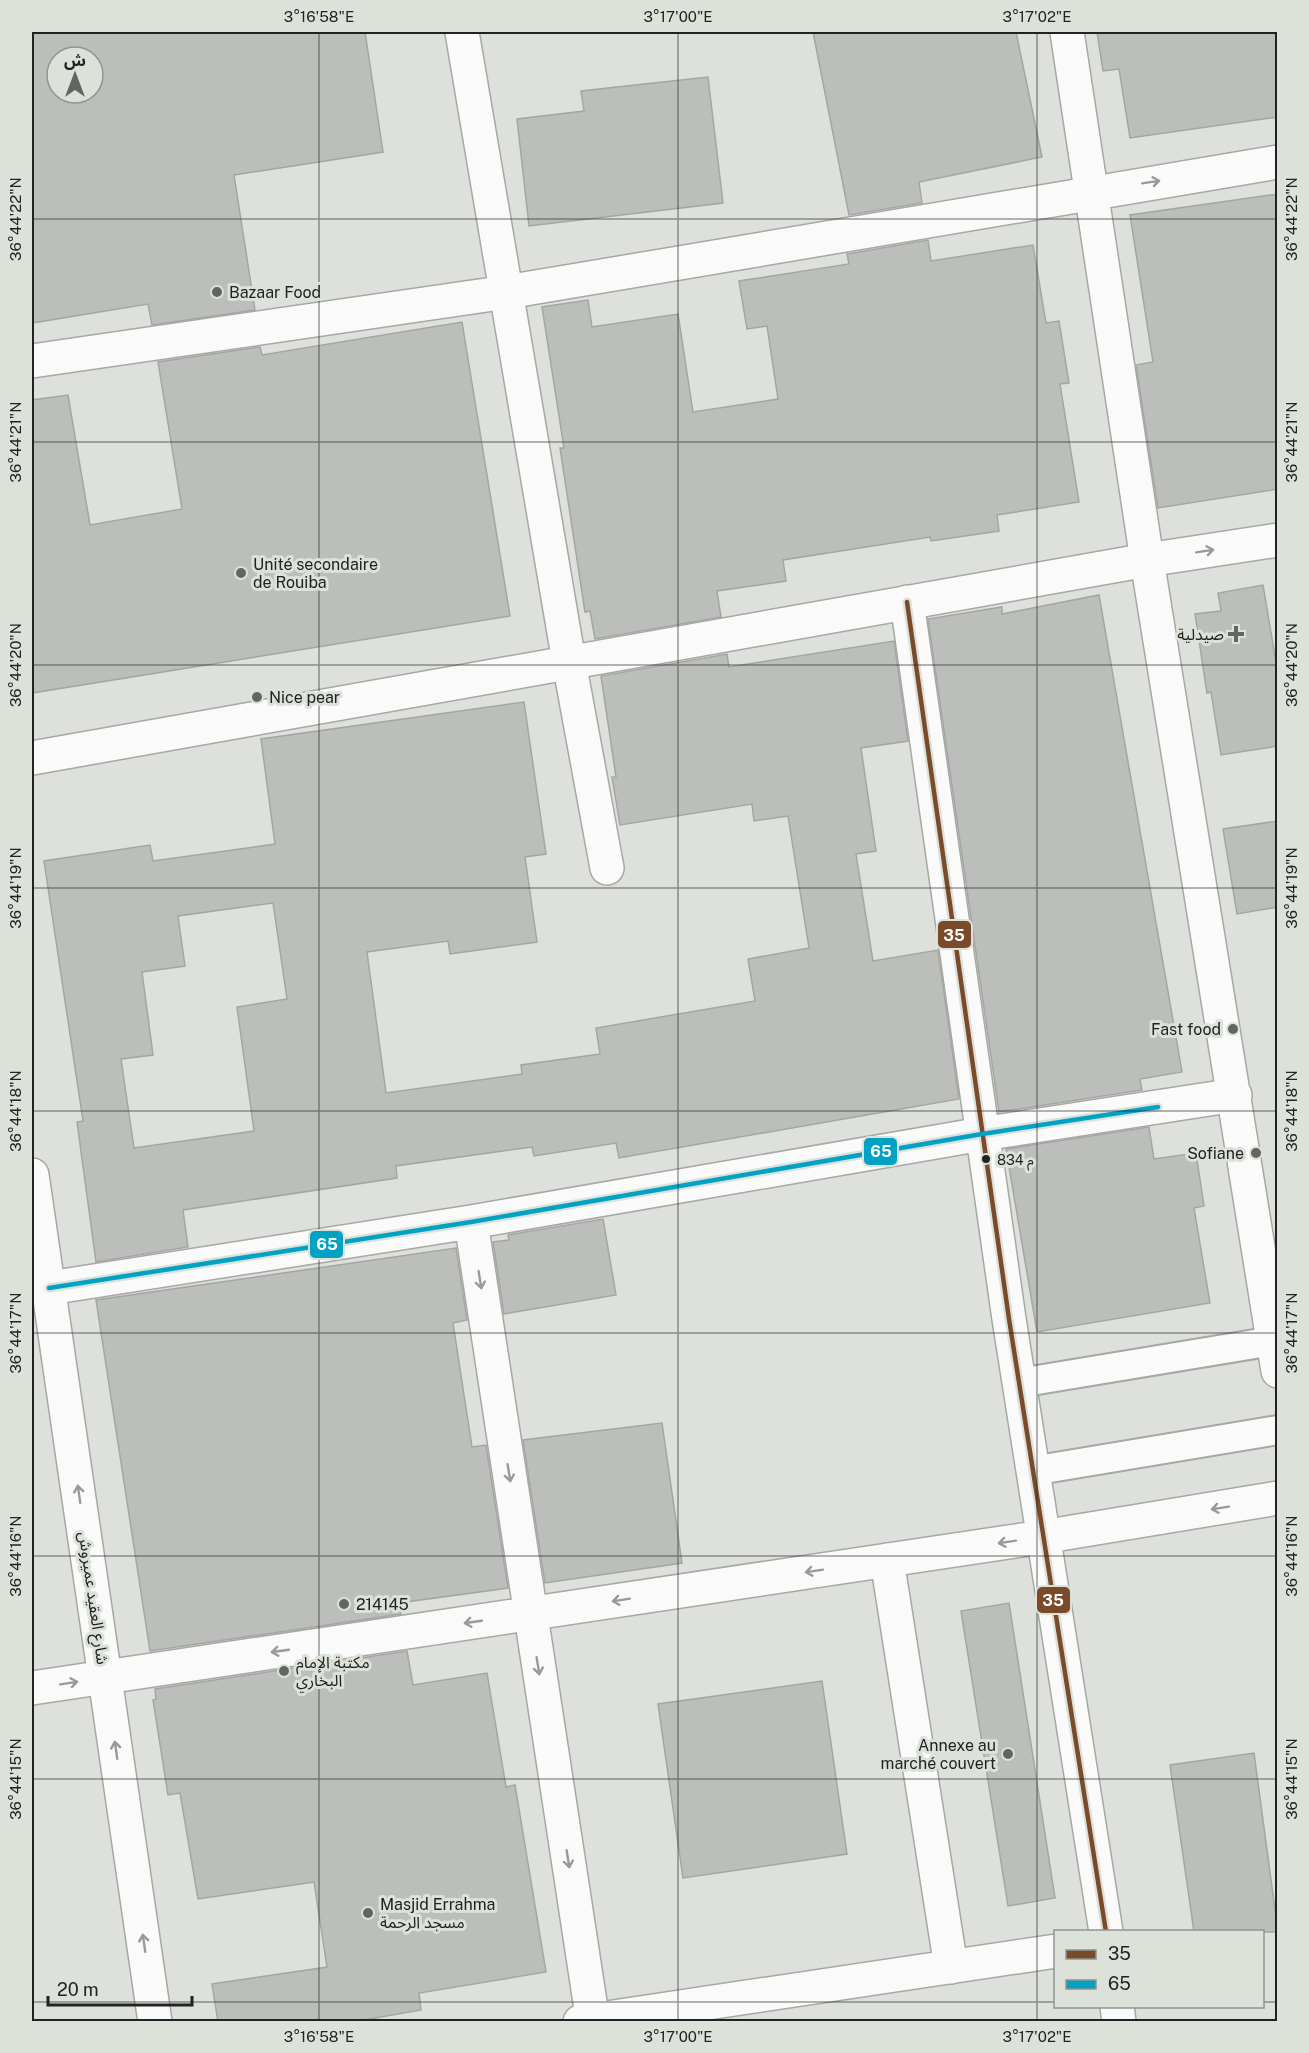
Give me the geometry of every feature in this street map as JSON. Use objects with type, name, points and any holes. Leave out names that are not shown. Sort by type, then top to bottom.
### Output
[{"type":"street","points":[[462,32],[569,662],[607,868]]},
{"type":"street","points":[[1067,32],[1093,191],[1147,560],[1235,1095],[1275,1356]]},
{"type":"street","points":[[32,361],[507,292],[1093,191],[1278,162]]},
{"type":"street","points":[[32,758],[1147,560],[1278,540]]},
{"type":"street","points":[[908,602],[1018,1383],[1106,1930]]},
{"type":"street","points":[[49,1288],[471,1222],[982,1134],[1235,1095]]},
{"type":"street","name":"شارع العقيد عميروش","points":[[32,1175],[155,2022]]},
{"type":"street","points":[[471,1222],[531,1614],[588,2021],[1054,1951]]},
{"type":"street","points":[[32,1688],[1042,1537],[1278,1498]]},
{"type":"street","points":[[887,1560],[951,1967]]},
{"type":"lane","points":[[1018,1383],[1275,1356]]},
{"type":"lane","points":[[1032,1471],[1278,1430]]},
{"type":"building","points":[[32,32],[365,32],[383,152],[234,175],[255,310],[152,325],[148,304],[32,323]]},
{"type":"building","points":[[813,32],[1016,32],[1042,157],[919,182],[922,203],[849,215]]},
{"type":"building","points":[[1097,32],[1278,32],[1278,117],[1130,138],[1119,69],[1103,71]]},
{"type":"building","points":[[708,77],[723,203],[529,226],[517,119],[584,111],[581,91]]},
{"type":"building","points":[[1278,194],[1278,489],[1158,508],[1136,365],[1153,362],[1130,215]]},
{"type":"building","points":[[928,240],[931,261],[1033,245],[1046,323],[1059,321],[1069,383],[1060,384],[1079,502],[997,515],[999,531],[931,541],[930,537],[783,560],[786,581],[717,591],[721,617],[595,639],[590,611],[585,612],[560,448],[564,448],[542,307],[588,300],[592,327],[678,314],[693,412],[778,399],[767,326],[747,329],[739,281],[849,264],[847,254]]},
{"type":"building","points":[[462,322],[510,616],[32,693],[32,400],[68,395],[90,525],[182,509],[158,362],[260,347],[262,355]]},
{"type":"building","points":[[1263,585],[1278,674],[1278,746],[1221,755],[1211,692],[1207,693],[1195,614],[1221,611],[1218,593]]},
{"type":"building","points":[[1099,595],[1182,1072],[1140,1079],[1142,1090],[999,1112],[928,619],[1002,607],[1002,614]]},
{"type":"building","points":[[894,641],[908,741],[861,748],[876,851],[856,854],[873,961],[938,950],[959,1099],[619,1158],[616,1143],[534,1156],[532,1147],[396,1166],[397,1178],[183,1210],[188,1247],[96,1262],[77,1122],[83,1121],[44,861],[150,845],[153,861],[275,844],[261,739],[524,702],[546,854],[525,857],[537,942],[450,954],[448,941],[367,952],[386,1093],[522,1074],[521,1065],[600,1054],[596,1028],[755,1001],[748,959],[809,948],[788,816],[754,821],[752,804],[620,825],[612,777],[616,777],[601,676],[727,654],[729,667]],"holes":[[[273,903],[287,999],[237,1007],[254,1131],[134,1148],[121,1059],[153,1055],[142,972],[185,966],[178,916]]]},
{"type":"building","points":[[1278,821],[1278,907],[1237,914],[1223,829]]},
{"type":"building","points":[[1149,1127],[1154,1159],[1196,1153],[1204,1206],[1194,1208],[1210,1303],[1037,1332],[1006,1149]]},
{"type":"building","points":[[603,1219],[616,1295],[504,1314],[493,1242],[509,1240],[508,1235]]},
{"type":"building","points":[[456,1248],[467,1320],[453,1323],[472,1447],[486,1445],[508,1588],[399,1603],[401,1614],[150,1651],[96,1300]]},
{"type":"building","points":[[662,1423],[682,1563],[545,1583],[523,1440]]},
{"type":"building","name":"Annexe au marché couvert","points":[[1009,1603],[1055,1898],[1008,1906],[961,1611]]},
{"type":"building","points":[[407,1651],[413,1685],[487,1673],[506,1787],[515,1785],[546,1972],[419,1993],[421,2010],[353,2022],[218,2022],[212,1984],[327,1967],[314,1882],[198,1899],[180,1793],[168,1795],[153,1700],[156,1699],[155,1689]]},
{"type":"building","points":[[822,1681],[847,1854],[683,1878],[658,1704]]},
{"type":"building","points":[[1254,1753],[1278,1932],[1194,1930],[1170,1765]]},
{"type":"transit line","name":"35","points":[[907,602],[1009,1319],[1106,1930]]},
{"type":"transit line","name":"65","points":[[49,1288],[471,1222],[982,1134],[1158,1107]]},
{"type":"place","name":"Bazaar Food","points":[[217,292]]},
{"type":"place","name":"Unité secondaire de Rouiba","points":[[241,573]]},
{"type":"place","name":"صيدلية","points":[[1236,634]]},
{"type":"place","name":"Nice pear","points":[[257,697]]},
{"type":"place","name":"Fast food","points":[[1233,1029]]},
{"type":"place","name":"Sofiane","points":[[1256,1153]]},
{"type":"place","name":"م 834","points":[[986,1159]]},
{"type":"place","name":"214145","points":[[344,1604]]},
{"type":"place","name":"مكتبة الإمام البخاري","points":[[284,1671]]},
{"type":"place","name":"Annexe au marché couvert","points":[[1008,1754]]},
{"type":"place","name":"Masjid Errahma مسجد الرحمة","points":[[368,1913]]}]
